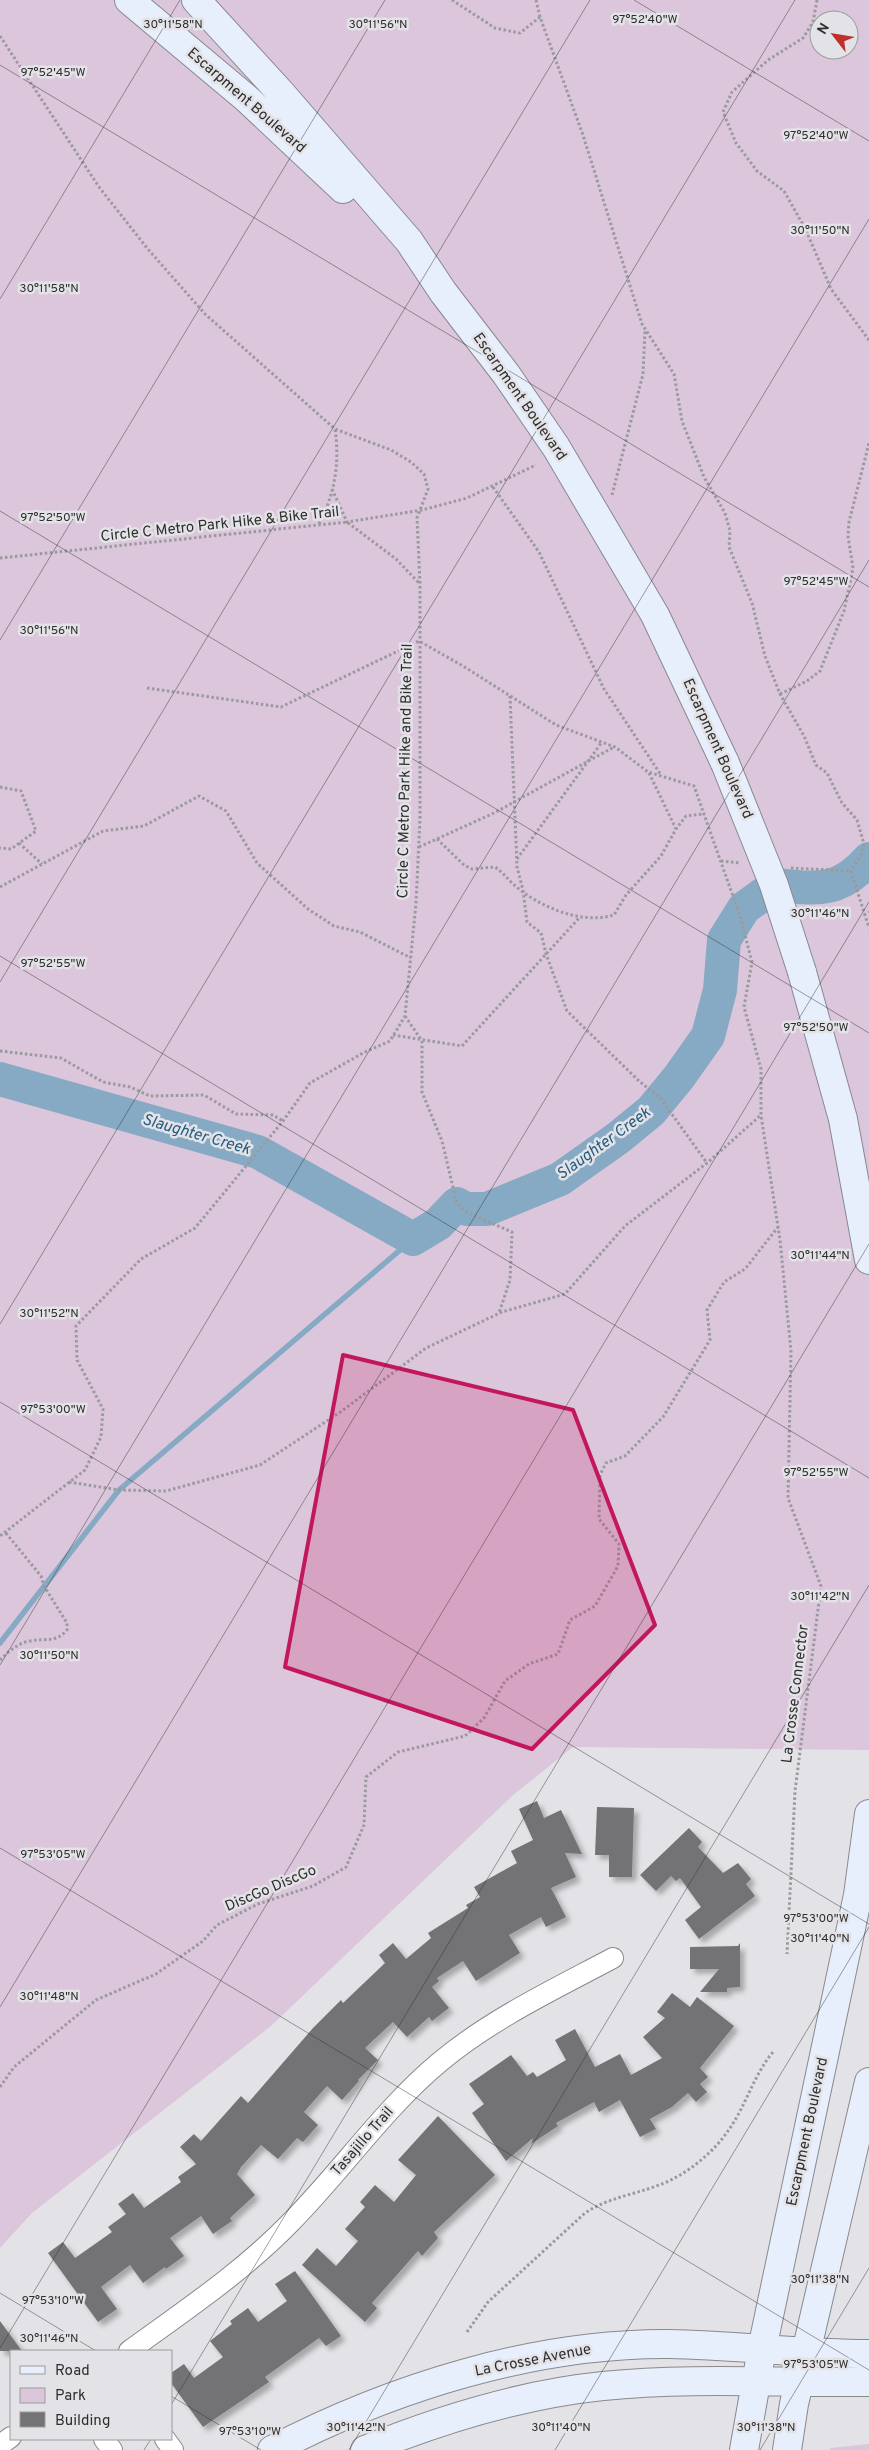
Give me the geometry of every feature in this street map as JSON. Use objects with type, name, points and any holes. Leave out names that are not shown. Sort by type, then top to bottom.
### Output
[{"type":"main road","name":"Escarpment Boulevard","points":[[129,0],[246,98],[324,169],[443,292]]},
{"type":"main road","name":"Escarpment Boulevard","points":[[196,0],[347,168],[409,241],[443,292],[506,374],[550,439],[614,542],[655,615],[725,763],[774,885],[802,972],[843,1119],[869,1260]]},
{"type":"main road","name":"Escarpment Boulevard","points":[[744,2450],[755,2382],[858,1895],[869,1814]]},
{"type":"main road","points":[[787,2450],[794,2404],[869,2082]]},
{"type":"main road","name":"La Crosse Avenue","points":[[272,2450],[318,2427],[398,2395],[460,2375],[541,2356],[593,2348],[668,2344],[869,2354]]},
{"type":"main road","points":[[366,2450],[490,2408],[588,2388],[663,2382],[869,2382]]},
{"type":"street","name":"Tasajillo Trail","points":[[130,2350],[247,2264],[269,2245],[309,2204],[406,2094],[441,2061],[498,2020],[614,1958]]},
{"type":"street","points":[[0,2446],[10,2438]]},
{"type":"street","points":[[105,2440],[113,2450]]},
{"type":"path","points":[[452,0],[496,28],[520,33],[540,17]]},
{"type":"path","points":[[536,0],[540,17],[582,135],[645,330],[674,374],[682,421],[704,477],[725,513],[730,531],[729,547],[752,603],[765,656],[780,694],[804,736],[816,765],[826,773],[842,803],[857,820],[864,844]]},
{"type":"path","points":[[818,0],[813,22],[803,38],[768,60],[732,92],[723,112],[736,143],[757,172],[784,191],[806,230],[832,290],[869,340]]},
{"type":"path","points":[[0,36],[99,187],[147,248],[205,314],[335,429],[338,451],[332,490],[328,508],[319,524]]},
{"type":"path","points":[[611,498],[643,374],[645,330]]},
{"type":"path","name":"Circle C Metro Park Hike and Bike Trail","points":[[0,1536],[85,1470],[101,1437],[104,1409],[78,1360],[76,1326],[141,1258],[195,1228],[283,1121],[310,1083],[362,1053],[390,1041],[405,1016],[419,847],[420,584],[416,518],[422,510],[428,489],[424,474],[411,462],[391,450],[335,429]]},
{"type":"path","points":[[780,694],[807,681],[820,671],[844,611],[853,568],[848,536],[849,522],[869,443]]},
{"type":"path","points":[[332,490],[347,522],[422,510],[467,498],[536,465]]},
{"type":"path","points":[[493,487],[539,552],[604,689],[662,776]]},
{"type":"path","name":"Circle C Metro Park Hike & Bike Trail","points":[[0,558],[347,522],[396,559],[420,584]]},
{"type":"path","points":[[148,688],[282,707],[419,641],[556,725],[614,747],[648,772],[662,776]]},
{"type":"path","points":[[510,696],[516,859],[523,890],[527,922],[541,933],[546,954],[567,1010],[639,1081],[661,1099],[707,1163]]},
{"type":"path","points":[[516,859],[602,742]]},
{"type":"path","points":[[419,847],[515,801],[614,747]]},
{"type":"path","points":[[648,772],[676,829]]},
{"type":"path","name":"La Crosse Connector","points":[[662,776],[694,786],[702,814],[740,916],[752,962],[744,1007],[761,1069],[761,1115],[778,1227],[791,1351],[788,1498],[821,1586],[795,1791],[787,1954]]},
{"type":"path","points":[[0,787],[21,791],[36,831],[11,849],[0,848]]},
{"type":"path","points":[[0,887],[103,831],[144,826],[199,796],[226,811],[257,864],[308,909],[334,926],[360,932],[411,958]]},
{"type":"path","points":[[437,839],[464,865],[472,870],[495,867],[540,904],[581,917],[601,919],[614,915],[626,895],[661,856],[676,829],[686,816],[702,814]]},
{"type":"path","points":[[869,838],[864,844],[861,855],[851,871],[869,928]]},
{"type":"path","points":[[19,843],[42,864]]},
{"type":"path","points":[[864,915],[869,912]]},
{"type":"path","points":[[864,915],[869,917]]},
{"type":"path","points":[[393,1035],[462,1046],[581,917]]},
{"type":"path","points":[[405,1016],[422,1041],[422,1092],[442,1141],[457,1204],[468,1213],[512,1232],[510,1280],[499,1313]]},
{"type":"path","points":[[0,1051],[61,1058],[103,1082],[130,1087],[150,1096],[204,1095],[236,1114],[273,1116],[283,1121]]},
{"type":"path","points":[[69,1482],[119,1490],[166,1491],[260,1465],[339,1413],[426,1348],[499,1313],[565,1294],[625,1226],[707,1163],[761,1115]]},
{"type":"path","name":"DiscGo DiscGo","points":[[0,2088],[14,2067],[96,2000],[156,1974],[203,1941],[217,1925],[258,1904],[314,1886],[346,1867],[364,1825],[366,1776],[398,1752],[465,1736],[484,1718],[505,1681],[529,1664],[558,1654],[570,1620],[595,1606],[618,1566],[620,1544],[599,1519],[600,1475],[606,1463],[625,1456],[663,1417],[710,1340],[708,1310],[724,1282],[745,1269],[778,1227]]},
{"type":"path","points":[[0,1660],[14,1647],[30,1641],[55,1640],[68,1630],[67,1623],[44,1586],[41,1576],[5,1532]]},
{"type":"path","points":[[467,2332],[488,2302],[584,2213],[599,2204],[621,2195],[659,2185],[702,2158],[728,2131],[748,2090],[773,2052]]},
{"type":"highlighted area","points":[[343,1355],[573,1410],[655,1625],[532,1749],[285,1667]]},
{"type":"green space","points":[[0,0],[869,0],[869,1750],[573,1747],[512,1796],[271,2026],[32,2213],[0,2248]]},
{"type":"green space","points":[[869,2444],[869,2450],[830,2450],[830,2448]]},
{"type":"building","points":[[537,1801],[544,1818],[561,1810],[582,1854],[565,1853],[576,1877],[551,1888],[566,1917],[546,1927],[541,1917],[509,1935],[520,1953],[476,1981],[463,1961],[437,1978],[439,1981],[432,1987],[449,2008],[432,2021],[429,2017],[407,2037],[393,2022],[365,2048],[378,2060],[342,2100],[327,2086],[304,2112],[318,2125],[303,2142],[297,2138],[278,2159],[261,2145],[241,2167],[237,2174],[255,2195],[230,2218],[232,2221],[213,2234],[201,2216],[170,2238],[184,2256],[143,2283],[130,2265],[101,2287],[117,2309],[98,2322],[48,2253],[63,2242],[75,2258],[112,2232],[108,2227],[126,2214],[118,2204],[133,2193],[144,2208],[181,2182],[178,2177],[196,2164],[180,2147],[194,2134],[201,2141],[241,2096],[248,2103],[313,2028],[341,2000],[343,2003],[385,1963],[379,1955],[393,1943],[406,1959],[431,1938],[428,1933],[468,1908],[466,1905],[480,1897],[474,1887],[517,1863],[511,1851],[533,1840],[519,1809]]},
{"type":"building","points":[[597,1807],[634,1808],[632,1877],[609,1877],[609,1855],[595,1855]]},
{"type":"building","points":[[689,1828],[702,1842],[698,1847],[723,1873],[738,1863],[751,1879],[746,1884],[755,1896],[699,1939],[685,1920],[701,1907],[680,1878],[676,1881],[671,1876],[656,1891],[640,1875]]},
{"type":"building","points":[[740,1943],[740,1987],[727,1988],[727,1992],[700,1992],[719,1969],[690,1969],[690,1947],[738,1946]]},
{"type":"building","points":[[672,1993],[690,2007],[697,1997],[734,2026],[700,2068],[708,2077],[700,2084],[707,2092],[696,2102],[688,2093],[672,2107],[650,2119],[656,2129],[640,2137],[620,2100],[599,2112],[594,2102],[556,2123],[558,2126],[531,2144],[533,2138],[506,2161],[472,2113],[484,2104],[469,2084],[511,2055],[527,2076],[533,2072],[537,2077],[566,2060],[555,2040],[575,2029],[595,2067],[620,2054],[631,2075],[662,2058],[643,2037],[665,2018],[657,2012]]},
{"type":"building","points":[[438,2116],[495,2175],[434,2232],[438,2238],[422,2256],[418,2251],[372,2303],[377,2308],[365,2322],[302,2265],[317,2248],[336,2266],[358,2241],[345,2229],[365,2207],[360,2202],[375,2185],[394,2202],[416,2175],[398,2160]]},
{"type":"building","points":[[295,2271],[341,2336],[326,2346],[319,2338],[265,2377],[269,2382],[203,2427],[172,2384],[172,2372],[184,2364],[194,2378],[223,2357],[210,2341],[232,2324],[230,2321],[248,2308],[258,2322],[287,2301],[275,2284]]},
{"type":"building","points":[[0,2321],[21,2350],[0,2351]]},
{"type":"waterway","name":"Slaughter Creek","points":[[0,1079],[258,1152],[413,1239],[438,1224],[457,1204],[466,1209],[487,1209],[560,1179],[618,1138],[651,1111],[679,1077],[708,1036],[720,990],[724,940],[744,908],[776,885],[816,887],[837,883],[848,878],[869,859]]},
{"type":"waterway","points":[[0,1643],[119,1490],[413,1239]]}]
